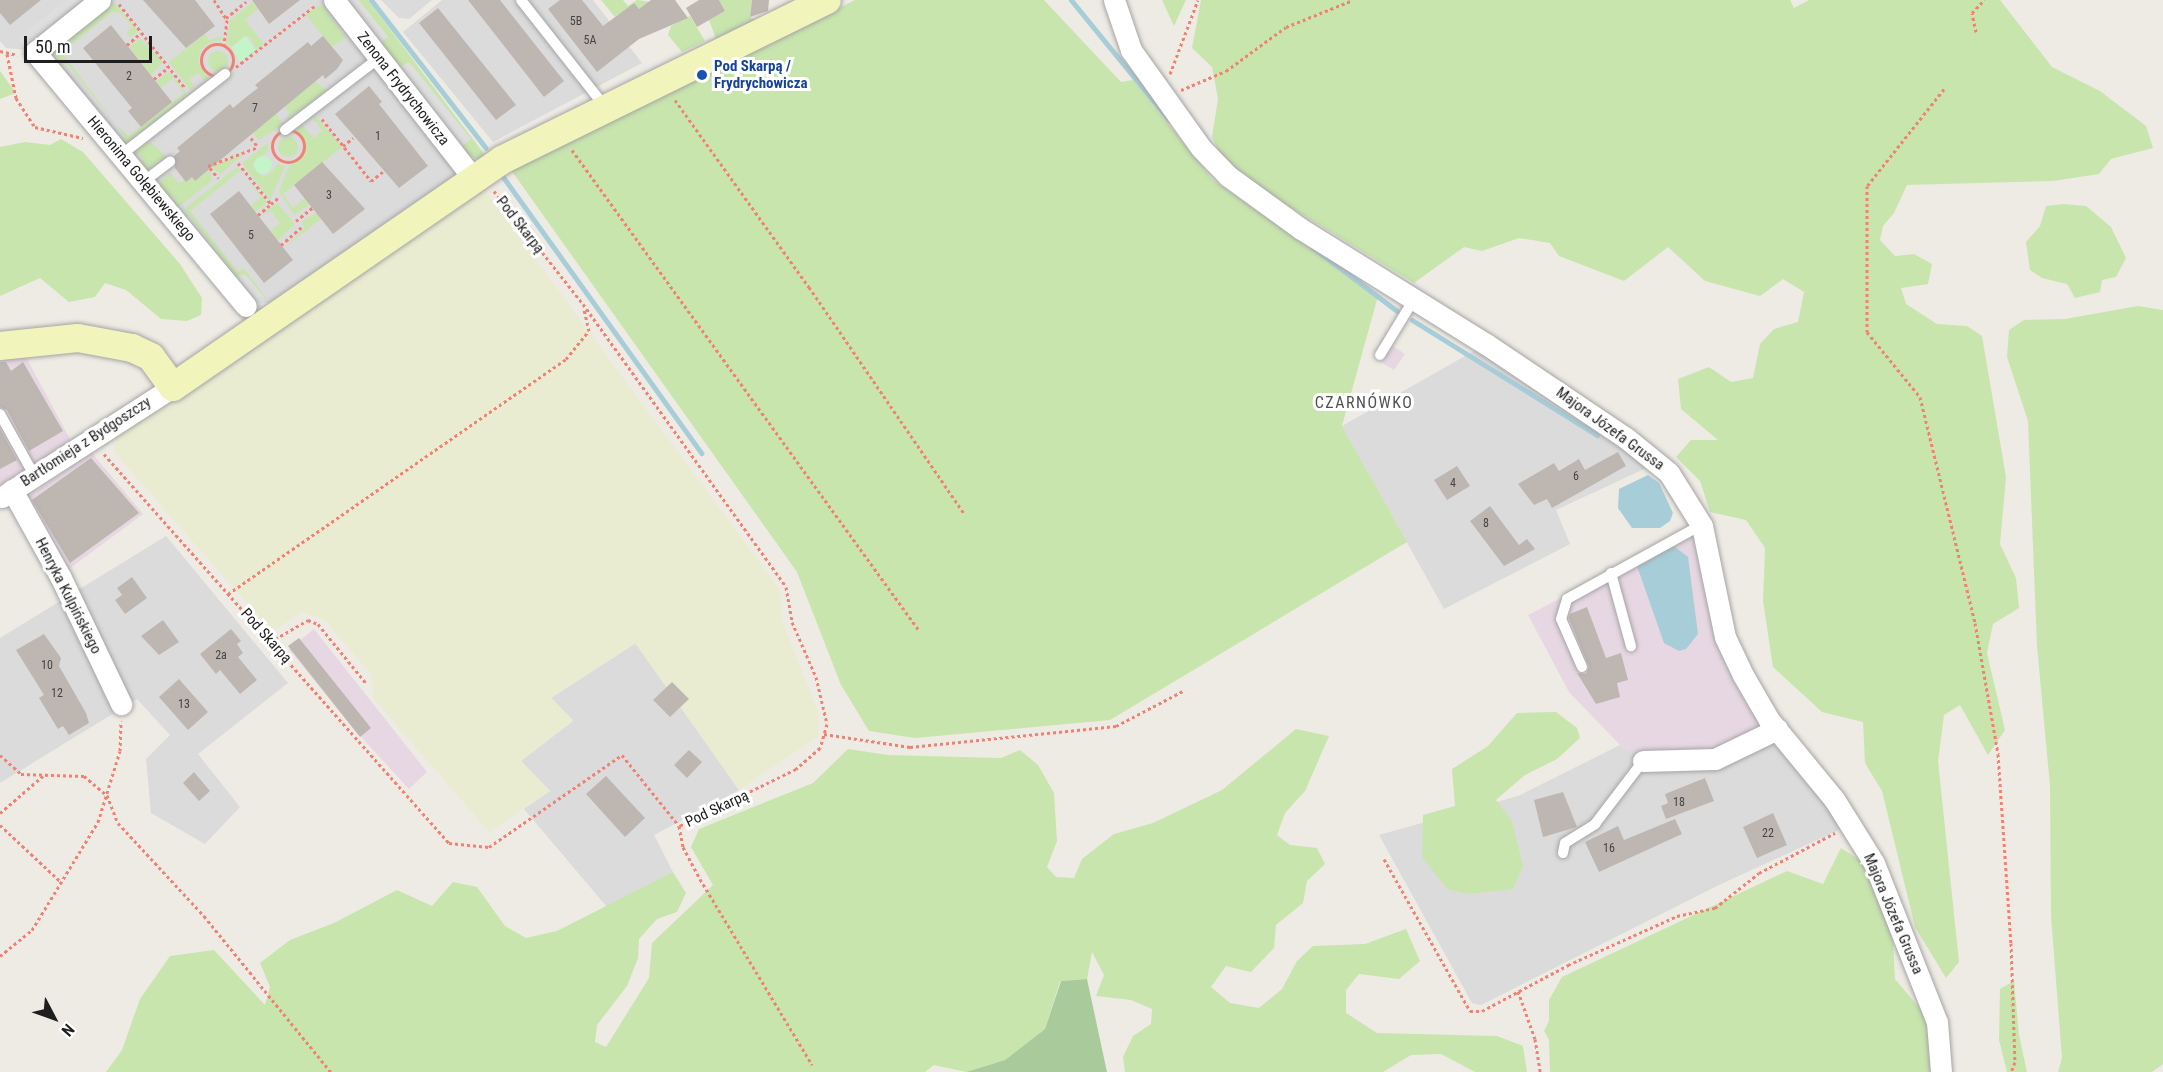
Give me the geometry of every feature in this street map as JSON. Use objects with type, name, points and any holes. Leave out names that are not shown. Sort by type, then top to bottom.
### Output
[{"type":"street","name":"Zenona Frydrychowicza","points":[[334,0],[476,176]]},
{"type":"street","points":[[0,346],[78,338],[132,348],[151,357],[173,387],[476,176],[558,132],[662,81],[789,8],[826,0]]},
{"type":"street","name":"Majora Józefa Grussa","points":[[1114,0],[1131,50],[1162,96],[1201,148],[1244,189],[1626,438],[1669,473],[1701,525],[1725,637],[1777,729],[1850,825],[1874,863],[1937,1022],[1941,1072]]},
{"type":"street","name":"Hieronima Gołębiewskiego","points":[[109,2],[35,52],[246,306]]},
{"type":"street","name":"Bartłomieja z Bydgoszczy","points":[[6,494],[173,387]]},
{"type":"street","name":"Henryka Kulpińskiego","points":[[6,494],[61,578],[121,704]]},
{"type":"street","points":[[1643,761],[1715,759],[1777,729]]},
{"type":"lane","points":[[521,0],[606,108]]},
{"type":"lane","points":[[285,130],[379,57]]},
{"type":"lane","points":[[121,155],[227,73]]},
{"type":"lane","points":[[143,182],[170,162]]},
{"type":"lane","points":[[1380,355],[1414,299]]},
{"type":"lane","points":[[0,414],[34,475]]},
{"type":"lane","points":[[1582,667],[1561,619],[1561,609],[1574,594],[1701,525]]},
{"type":"lane","points":[[1611,573],[1631,646]]},
{"type":"lane","points":[[1563,853],[1565,843],[1595,824],[1643,761]]},
{"type":"path","points":[[214,0],[226,18],[224,46],[233,56],[227,73]]},
{"type":"path","points":[[224,46],[206,49],[201,63],[210,75],[227,73],[322,0]]},
{"type":"path","points":[[1162,96],[1198,0]]},
{"type":"path","points":[[1162,96],[1226,71],[1286,27],[1353,0]]},
{"type":"path","points":[[1976,32],[1972,13],[1984,0]]},
{"type":"path","points":[[109,2],[141,33],[194,99]]},
{"type":"path","points":[[226,18],[246,2]]},
{"type":"path","points":[[127,45],[141,33]]},
{"type":"path","points":[[7,54],[16,98],[35,127],[83,138],[105,136]]},
{"type":"path","points":[[154,79],[169,67]]},
{"type":"path","points":[[662,81],[809,287],[965,515]]},
{"type":"path","points":[[1944,89],[1867,186],[1867,332],[1920,397],[1975,623],[1998,754],[2011,943],[2015,1062],[2011,1072]]},
{"type":"path","points":[[314,108],[371,181],[385,170]]},
{"type":"path","points":[[285,130],[296,132],[303,141],[301,156],[292,162],[282,161],[272,150],[273,140],[285,130]]},
{"type":"path","points":[[558,132],[918,629]]},
{"type":"path","points":[[218,178],[209,167],[258,147],[251,138]]},
{"type":"path","points":[[343,146],[353,138]]},
{"type":"path","points":[[238,163],[271,204]]},
{"type":"path","name":"Pod Skarpą","points":[[91,440],[449,843],[489,847],[622,755],[679,826],[796,769],[820,748],[827,724],[816,677],[792,622],[786,587],[583,304],[476,176]]},
{"type":"path","points":[[258,215],[278,198]]},
{"type":"path","points":[[296,220],[312,208]]},
{"type":"path","points":[[281,245],[302,227]]},
{"type":"path","points":[[228,594],[566,359],[589,331],[583,304]]},
{"type":"path","points":[[270,642],[308,620],[318,624],[366,683]]},
{"type":"path","points":[[824,734],[910,747],[1116,726],[1185,690]]},
{"type":"path","points":[[0,956],[32,930],[98,822],[120,751],[121,704]]},
{"type":"path","points":[[0,755],[21,774],[84,776],[107,795],[118,823],[204,916],[331,1072]]},
{"type":"path","points":[[0,813],[44,775]]},
{"type":"path","points":[[0,825],[61,882]]},
{"type":"path","points":[[1384,859],[1470,1011],[1482,1011],[1518,991],[1677,916],[1715,908],[1759,873],[1850,825]]},
{"type":"path","points":[[679,826],[683,847],[700,879],[812,1065]]},
{"type":"path","points":[[1518,991],[1535,1039],[1540,1072]]},
{"type":"shaded area","points":[[0,0],[334,0],[466,169],[271,302],[246,306],[28,50],[6,48],[0,41]]},
{"type":"shaded area","points":[[66,0],[90,0],[28,50],[18,39]]},
{"type":"shaded area","points":[[345,0],[358,0],[388,37],[379,44]]},
{"type":"shaded area","points":[[381,0],[432,0],[409,19],[399,18]]},
{"type":"shaded area","points":[[442,0],[593,0],[642,63],[493,142],[403,32]]},
{"type":"shaded area","points":[[409,62],[471,139],[462,146],[400,68]]},
{"type":"shaded area","points":[[189,216],[236,276],[245,274],[262,295],[257,299],[264,309],[246,324],[237,314],[246,307],[181,222]]},
{"type":"shaded area","points":[[1385,341],[1405,354],[1394,370],[1374,358]]},
{"type":"shaded area","points":[[1486,344],[1657,463],[1556,510],[1570,544],[1444,609],[1342,426]]},
{"type":"shaded area","points":[[25,355],[71,441],[0,485],[0,361]]},
{"type":"shaded area","points":[[92,453],[143,514],[69,569],[27,497]]},
{"type":"shaded area","points":[[1702,526],[1725,637],[1769,720],[1744,747],[1643,761],[1620,745],[1569,692],[1528,615]]},
{"type":"shaded area","points":[[166,536],[288,683],[198,754],[240,807],[205,844],[151,813],[146,759],[170,735],[137,699],[0,783],[0,638]]},
{"type":"shaded area","points":[[314,629],[427,772],[409,789],[352,727],[289,649]]},
{"type":"shaded area","points":[[636,643],[739,790],[654,835],[673,872],[607,907],[524,809],[550,791],[521,761],[573,721],[551,698]]},
{"type":"shaded area","points":[[1777,729],[1850,825],[1719,885],[1481,1005],[1472,1003],[1379,835],[1518,796],[1620,745],[1643,761]]},
{"type":"green space","points":[[358,0],[368,0],[485,155],[485,162],[467,155],[462,146],[470,139],[409,62],[400,68],[379,44],[387,36]]},
{"type":"green space","points":[[601,0],[623,0],[628,6],[637,0],[652,2],[625,20],[618,14],[615,17]]},
{"type":"green space","points":[[719,0],[752,0],[750,17],[756,21],[717,41],[709,20],[725,11]]},
{"type":"green space","points":[[855,0],[1044,0],[1121,82],[1133,80],[1213,180],[1378,296],[1342,426],[1407,542],[1110,720],[915,738],[869,731],[841,685],[797,572],[511,170]]},
{"type":"green space","points":[[1162,0],[1186,0],[1174,26]]},
{"type":"green space","points":[[1201,0],[1790,0],[1794,8],[1809,0],[2000,0],[2052,67],[2100,91],[2146,126],[2153,148],[2111,159],[2099,174],[2053,181],[1907,185],[1894,213],[1883,226],[1880,240],[1895,256],[1914,254],[1932,264],[1928,284],[1901,288],[1906,304],[1937,324],[1967,326],[1982,336],[2006,477],[2000,544],[2016,578],[2019,608],[1993,624],[1987,653],[2005,730],[1988,755],[1960,705],[1944,715],[1938,761],[1959,962],[1946,978],[1915,927],[1882,791],[1865,763],[1863,722],[1822,712],[1773,667],[1763,601],[1765,548],[1746,520],[1710,512],[1700,481],[1676,457],[1691,440],[1718,440],[1681,409],[1678,379],[1709,367],[1731,382],[1753,378],[1760,344],[1774,329],[1798,322],[1804,292],[1783,279],[1760,296],[1705,281],[1668,247],[1624,281],[1559,256],[1550,243],[1519,238],[1482,251],[1464,247],[1414,283],[1251,183],[1220,153],[1212,137],[1218,99],[1212,67],[1192,48]]},
{"type":"green space","points":[[253,2],[258,9],[245,20],[264,44],[256,50],[251,38],[245,36],[232,47],[226,44],[230,20]]},
{"type":"green space","points":[[115,3],[137,30],[136,33],[129,37],[127,33],[132,27],[121,13],[112,12],[66,49],[65,56],[115,123],[67,64],[56,68],[49,52]]},
{"type":"green space","points":[[318,6],[323,6],[346,37],[332,47],[306,15]]},
{"type":"green space","points":[[690,16],[705,41],[682,52],[668,35],[671,26]]},
{"type":"green space","points":[[205,34],[209,40],[222,36],[222,40],[211,42],[200,50],[198,63],[208,78],[204,81],[198,73],[189,79],[195,87],[190,90],[169,62]]},
{"type":"green space","points":[[245,36],[256,50],[240,63],[232,47]]},
{"type":"green space","points":[[140,38],[163,62],[151,75],[129,47]]},
{"type":"green space","points":[[218,51],[225,54],[228,61],[225,68],[218,71],[211,68],[208,61],[211,54]]},
{"type":"green space","points":[[0,71],[16,93],[0,99]]},
{"type":"green space","points":[[166,73],[171,73],[186,96],[123,146],[119,143],[125,137],[116,125],[129,136],[184,93],[173,78],[161,88],[156,82]]},
{"type":"green space","points":[[315,81],[327,91],[287,119],[289,113],[284,106]]},
{"type":"green space","points":[[276,113],[283,125],[259,140],[252,132]]},
{"type":"green space","points":[[312,117],[317,117],[342,147],[283,194],[293,208],[305,198],[310,204],[294,215],[279,192],[289,166],[305,155],[306,142],[296,129],[302,125],[314,138],[322,131]]},
{"type":"green space","points":[[288,137],[295,140],[298,147],[295,154],[288,157],[281,154],[278,147],[281,140]]},
{"type":"green space","points":[[61,139],[83,152],[180,264],[202,298],[201,315],[187,321],[161,319],[126,290],[105,283],[95,297],[69,302],[40,278],[0,296],[0,147],[25,142],[50,145]]},
{"type":"green space","points":[[149,141],[166,156],[146,171],[136,166],[143,159],[139,154],[131,160],[129,156]]},
{"type":"green space","points":[[268,143],[268,151],[252,164],[262,176],[268,175],[278,164],[285,166],[270,200],[242,163]]},
{"type":"green space","points":[[246,151],[221,174],[213,169],[214,165]]},
{"type":"green space","points":[[263,156],[269,159],[272,165],[269,171],[263,174],[257,171],[254,165],[257,159]]},
{"type":"green space","points":[[237,167],[267,202],[255,212],[251,206],[261,197],[240,171],[190,211],[238,272],[244,268],[269,302],[257,289],[236,276],[184,209]]},
{"type":"green space","points":[[209,171],[213,180],[173,211],[171,207],[176,200],[173,196],[166,201],[157,186],[170,173],[178,183],[192,177],[196,180]]},
{"type":"green space","points":[[480,184],[780,590],[782,620],[818,712],[819,736],[739,790],[635,643],[551,698],[573,720],[521,761],[550,791],[489,832],[374,699],[371,674],[324,619],[302,612],[272,632],[113,451],[118,434]]},
{"type":"green space","points":[[277,203],[295,224],[278,240],[270,231],[280,223],[271,211],[259,217]]},
{"type":"green space","points":[[2064,204],[2086,206],[2111,227],[2126,258],[2116,277],[2102,280],[2100,292],[2075,298],[2067,284],[2042,278],[2030,270],[2026,242],[2040,226],[2046,206]]},
{"type":"green space","points":[[316,213],[321,219],[284,248],[304,228],[302,221]]},
{"type":"green space","points":[[2138,306],[2163,310],[2163,1064],[2152,1072],[2058,1072],[2062,1058],[2051,916],[2050,786],[2037,646],[2028,421],[2007,357],[2009,330],[2024,320],[2065,319]]},
{"type":"green space","points":[[1556,712],[1577,728],[1580,738],[1557,759],[1525,775],[1496,800],[1512,821],[1523,866],[1513,889],[1468,894],[1447,889],[1422,857],[1423,815],[1455,806],[1452,769],[1488,746],[1517,713]]},
{"type":"green space","points":[[1296,729],[1329,736],[1305,791],[1285,813],[1277,835],[1290,845],[1317,848],[1325,864],[1307,881],[1303,903],[1276,925],[1274,948],[1251,972],[1226,966],[1211,987],[1230,1003],[1259,1008],[1282,989],[1297,961],[1313,946],[1365,944],[1406,929],[1420,961],[1399,979],[1359,974],[1346,990],[1346,1013],[1377,1033],[1497,1036],[1523,1046],[1527,1072],[1475,1072],[1441,1054],[1411,1055],[1383,1072],[1125,1072],[1123,1057],[1133,1036],[1151,1024],[1152,1009],[1131,1000],[1096,996],[1104,975],[1092,952],[1087,979],[1060,981],[1045,1029],[1005,1060],[966,1072],[934,1065],[925,1072],[106,1072],[122,1050],[140,999],[170,956],[214,950],[265,1005],[270,987],[260,963],[290,940],[334,923],[397,890],[432,906],[453,882],[477,887],[505,926],[526,938],[557,931],[673,872],[686,893],[677,912],[657,919],[639,939],[638,958],[627,986],[597,1025],[595,1042],[606,1047],[649,978],[652,943],[713,885],[691,847],[699,829],[813,783],[848,749],[888,755],[1001,758],[1020,750],[1038,765],[1054,793],[1057,841],[1047,867],[1056,877],[1074,878],[1082,859],[1114,834],[1153,823],[1222,790]]},
{"type":"green space","points":[[1841,848],[1861,861],[1892,923],[1895,979],[1926,1016],[1934,1072],[1550,1072],[1549,1040],[1544,1031],[1549,1021],[1549,1000],[1562,977],[1787,871],[1823,884]]},
{"type":"green space","points":[[1087,979],[1107,1072],[966,1072],[1005,1060],[1045,1029],[1061,981]]},
{"type":"green space","points":[[2014,981],[2019,1035],[2027,1072],[2007,1072],[1999,1040],[2000,989]]},
{"type":"water","points":[[1648,475],[1659,483],[1673,513],[1670,521],[1660,528],[1632,528],[1618,508],[1619,489]]},
{"type":"water","points":[[1674,546],[1688,557],[1698,634],[1686,649],[1679,651],[1664,643],[1637,566]]},
{"type":"building","points":[[0,0],[41,0],[10,25],[0,13]]},
{"type":"building","points":[[143,0],[195,0],[215,26],[186,48]]},
{"type":"building","points":[[252,0],[300,0],[269,24]]},
{"type":"building","points":[[468,0],[500,0],[564,81],[544,97]]},
{"type":"building","points":[[560,0],[582,0],[603,26],[634,3],[639,9],[651,0],[675,0],[688,18],[639,39],[597,72],[548,9]]},
{"type":"building","points":[[699,0],[719,0],[725,11],[697,27],[686,8]]},
{"type":"building","points":[[752,0],[769,0],[768,11],[750,17]]},
{"type":"building","points":[[438,8],[516,105],[496,120],[419,23]]},
{"type":"building","points":[[111,25],[172,102],[141,127],[128,111],[132,108],[83,48]]},
{"type":"building","points":[[323,36],[343,60],[337,69],[325,79],[323,75],[195,181],[192,177],[186,182],[175,168],[174,156],[180,151],[177,148],[230,104],[233,108],[258,88],[255,85],[308,42],[311,46]]},
{"type":"building","points":[[369,86],[382,102],[379,104],[428,166],[399,188],[335,114]]},
{"type":"building","points":[[322,162],[365,209],[333,234],[294,185]]},
{"type":"building","points":[[239,191],[293,260],[264,283],[210,214]]},
{"type":"building","points":[[0,362],[6,362],[11,371],[23,362],[63,431],[29,451],[7,410],[0,407]]},
{"type":"building","points":[[0,429],[17,460],[0,469]]},
{"type":"building","points":[[1618,452],[1626,466],[1552,508],[1547,499],[1534,505],[1518,484],[1554,463],[1559,471],[1579,459],[1585,470]]},
{"type":"building","points":[[91,458],[139,513],[70,563],[32,500]]},
{"type":"building","points":[[1457,466],[1470,486],[1447,500],[1434,480]]},
{"type":"building","points":[[1490,506],[1519,545],[1527,539],[1535,549],[1504,566],[1470,521]]},
{"type":"building","points":[[132,577],[147,598],[125,614],[115,600],[122,595],[117,588]]},
{"type":"building","points":[[1587,607],[1606,658],[1621,653],[1628,680],[1617,683],[1620,697],[1596,704],[1577,673],[1586,674],[1589,667],[1569,618],[1570,614]]},
{"type":"building","points":[[163,620],[179,642],[159,655],[141,636]]},
{"type":"building","points":[[231,629],[241,641],[237,644],[243,653],[238,657],[257,680],[240,694],[220,670],[216,674],[200,654]]},
{"type":"building","points":[[44,634],[61,658],[59,666],[86,713],[89,723],[69,735],[63,726],[58,729],[39,698],[44,695],[16,650]]},
{"type":"building","points":[[299,638],[371,728],[360,737],[288,646]]},
{"type":"building","points":[[179,679],[208,712],[188,730],[159,697]]},
{"type":"building","points":[[672,682],[689,699],[670,717],[653,700]]},
{"type":"building","points":[[689,750],[702,762],[687,778],[674,765]]},
{"type":"building","points":[[194,772],[210,791],[199,801],[183,783]]},
{"type":"building","points":[[606,776],[645,818],[625,837],[586,794]]},
{"type":"building","points":[[1705,778],[1714,801],[1666,819],[1661,806],[1668,803],[1665,794]]},
{"type":"building","points":[[1563,792],[1577,827],[1543,837],[1534,800]]},
{"type":"building","points":[[1773,813],[1787,845],[1757,858],[1743,827]]},
{"type":"building","points":[[1675,819],[1682,834],[1599,872],[1585,842],[1618,826],[1624,840]]},
{"type":"waterway","points":[[371,0],[486,148]]},
{"type":"waterway","points":[[1071,0],[1169,120]]},
{"type":"waterway","points":[[503,177],[701,453]]},
{"type":"waterway","points":[[1312,247],[1397,311]]},
{"type":"waterway","points":[[1412,320],[1597,435]]},
{"type":"place","name":"Pod Skarpą / Frydrychowicza","points":[[702,75]]},
{"type":"district","name":"CZARNÓWKO","points":[[1364,403]]}]
